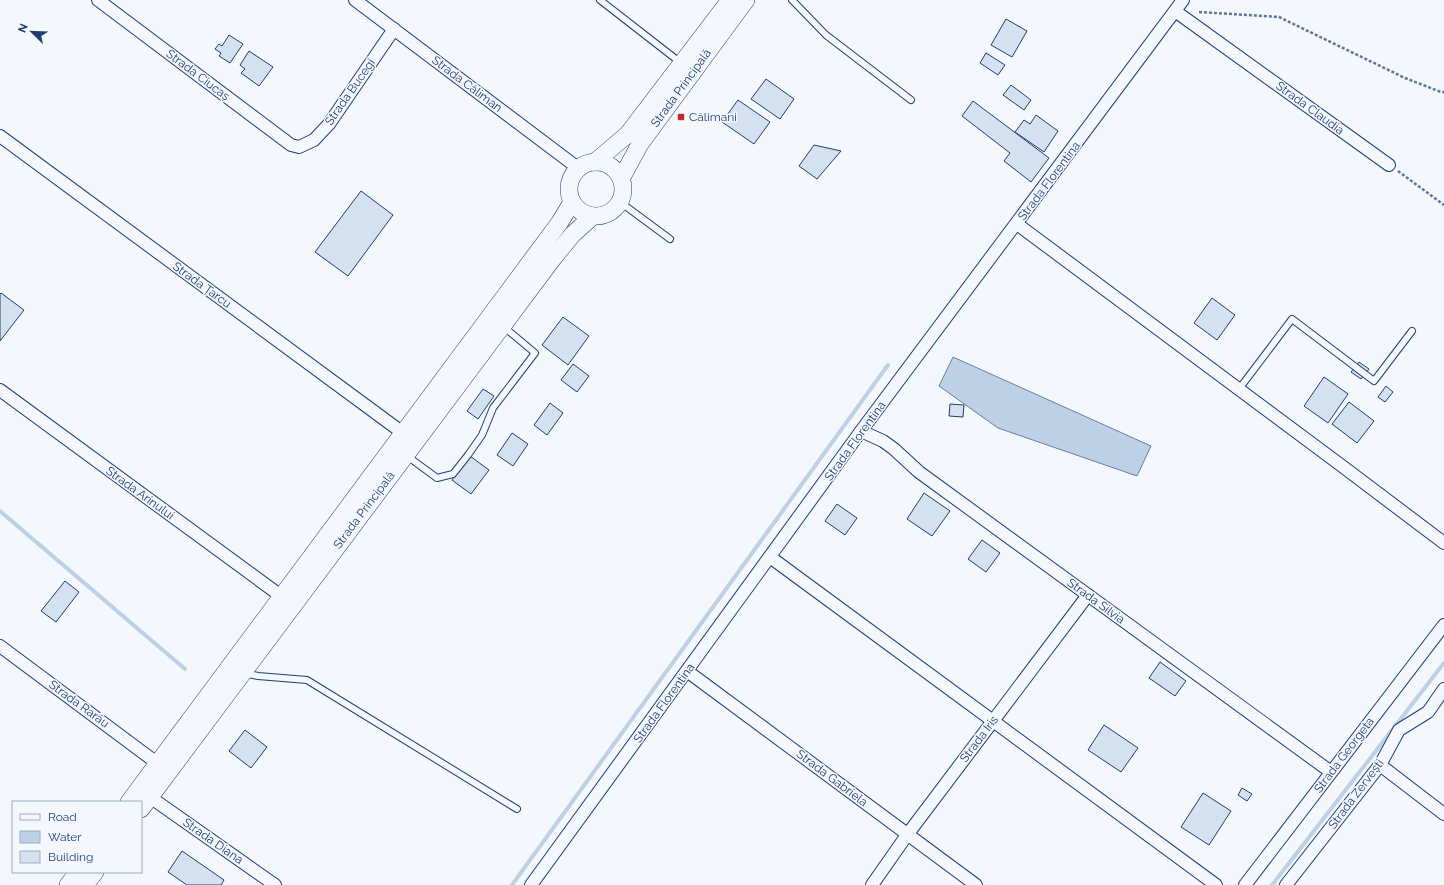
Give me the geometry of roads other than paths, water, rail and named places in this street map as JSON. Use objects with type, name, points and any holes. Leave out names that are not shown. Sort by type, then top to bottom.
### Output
[{"type":"main road","name":"Strada Principală","points":[[621,178],[640,144],[746,0]]},
{"type":"main road","name":"Strada Principală","points":[[595,162],[628,134],[727,1]]},
{"type":"main road","points":[[589,162],[602,162],[613,168],[621,178],[623,190],[620,202],[615,209],[609,213],[601,216],[593,216],[581,212],[572,202],[569,187],[573,174],[578,168],[589,162]]},
{"type":"main road","name":"Strada Principală","points":[[130,801],[560,222],[572,202]]},
{"type":"main road","name":"Strada Principală","points":[[146,803],[504,326],[554,257],[573,234],[593,216]]},
{"type":"main road","points":[[68,885],[77,873]]},
{"type":"main road","points":[[85,885],[94,873]]},
{"type":"street","name":"Strada Ciucaș","points":[[98,0],[291,145],[299,147]]},
{"type":"street","name":"Strada Căliman","points":[[355,0],[578,168]]},
{"type":"street","name":"Strada Florentina","points":[[531,885],[861,431],[1183,0]]},
{"type":"street","name":"Strada Claudia","points":[[1175,11],[1389,165]]},
{"type":"street","name":"Strada Bucegi","points":[[299,147],[314,140],[329,124],[394,29]]},
{"type":"street","name":"Strada Țarcu","points":[[0,136],[403,433]]},
{"type":"street","points":[[1017,224],[1444,543]]},
{"type":"street","name":"Strada Arinului","points":[[0,390],[281,596]]},
{"type":"street","name":"Strada Silvia","points":[[861,431],[882,441],[894,449],[919,472],[1331,772]]},
{"type":"street","points":[[770,557],[1216,885]]},
{"type":"street","name":"Strada Iris","points":[[872,885],[908,834],[1088,595]]},
{"type":"street","name":"Strada Georgeta","points":[[1245,885],[1444,625]]},
{"type":"street","name":"Strada Rarău","points":[[0,646],[157,763]]},
{"type":"street","name":"Strada Gabriela","points":[[687,671],[976,885]]},
{"type":"street","name":"Strada Zervești","points":[[1286,885],[1380,765],[1399,730],[1428,712],[1444,689]]},
{"type":"street","points":[[1380,765],[1444,814]]},
{"type":"street","name":"Strada Diana","points":[[146,803],[275,885]]},
{"type":"lane","points":[[600,0],[681,63]]},
{"type":"lane","points":[[792,0],[826,35],[911,100]]},
{"type":"lane","points":[[620,202],[670,239]]},
{"type":"lane","points":[[1239,389],[1292,319],[1374,381],[1412,331]]},
{"type":"lane","points":[[406,455],[437,478],[453,474],[468,455],[482,435],[493,408],[535,353],[504,326]]},
{"type":"lane","points":[[243,673],[258,676],[306,680],[517,809]]},
{"type":"water","points":[[953,357],[1151,446],[1137,476],[998,428],[939,386]]},
{"type":"waterway","points":[[512,885],[888,365]]},
{"type":"waterway","points":[[0,511],[185,669]]},
{"type":"waterway","points":[[1272,885],[1444,663]]},
{"type":"place","name":"Călimani","points":[[681,117]]}]
